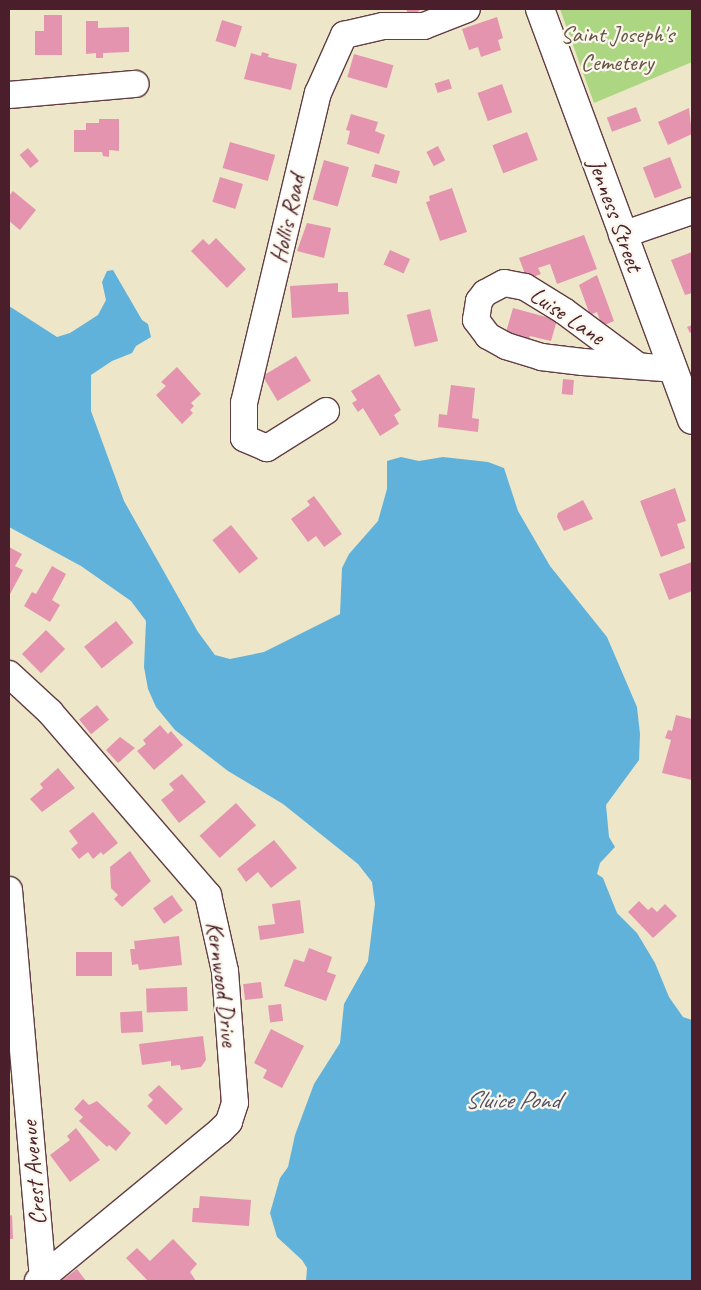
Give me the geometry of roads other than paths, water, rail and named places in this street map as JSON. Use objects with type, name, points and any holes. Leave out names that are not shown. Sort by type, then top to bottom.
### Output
[{"type":"street","name":"Hollis Road","points":[[326,412],[267,448],[244,438],[244,403],[318,94],[344,35],[383,26],[424,26],[467,9]]},
{"type":"street","name":"Jenness Street","points":[[540,9],[692,420]]},
{"type":"street","points":[[9,95],[136,84]]},
{"type":"street","points":[[622,234],[692,211]]},
{"type":"street","name":"Luise Lane","points":[[638,366],[564,310],[526,287],[504,283],[485,293],[479,301],[476,320],[488,336],[506,346],[541,357],[638,366],[673,369]]},
{"type":"street","name":"Kernwood Drive","points":[[9,674],[50,712],[208,895],[225,971],[235,1103],[229,1122],[220,1131],[40,1279]]},
{"type":"street","name":"Crest Avenue","points":[[9,890],[40,1279]]},
{"type":"water","name":"Sluice Pond","points":[[113,270],[142,320],[148,324],[151,337],[136,346],[132,353],[112,361],[91,375],[91,411],[124,501],[198,632],[215,655],[230,659],[264,652],[340,614],[342,568],[349,554],[378,521],[387,489],[387,461],[401,457],[419,461],[443,457],[488,462],[504,468],[518,511],[550,566],[607,637],[637,707],[640,734],[639,760],[606,805],[609,837],[615,847],[600,863],[597,874],[603,878],[617,913],[637,933],[655,963],[669,997],[683,1017],[692,1020],[692,1281],[306,1281],[307,1268],[302,1260],[277,1237],[270,1213],[280,1178],[288,1167],[295,1135],[314,1084],[340,1043],[344,1004],[368,961],[375,904],[372,882],[358,864],[283,804],[228,771],[175,730],[156,707],[148,689],[144,667],[146,621],[131,601],[81,566],[9,527],[9,306],[57,337],[70,333],[98,315],[106,300],[102,282],[107,271]]},
{"type":"park label","name":"Saint Joseph's Cemetery","points":[[617,49]]}]
